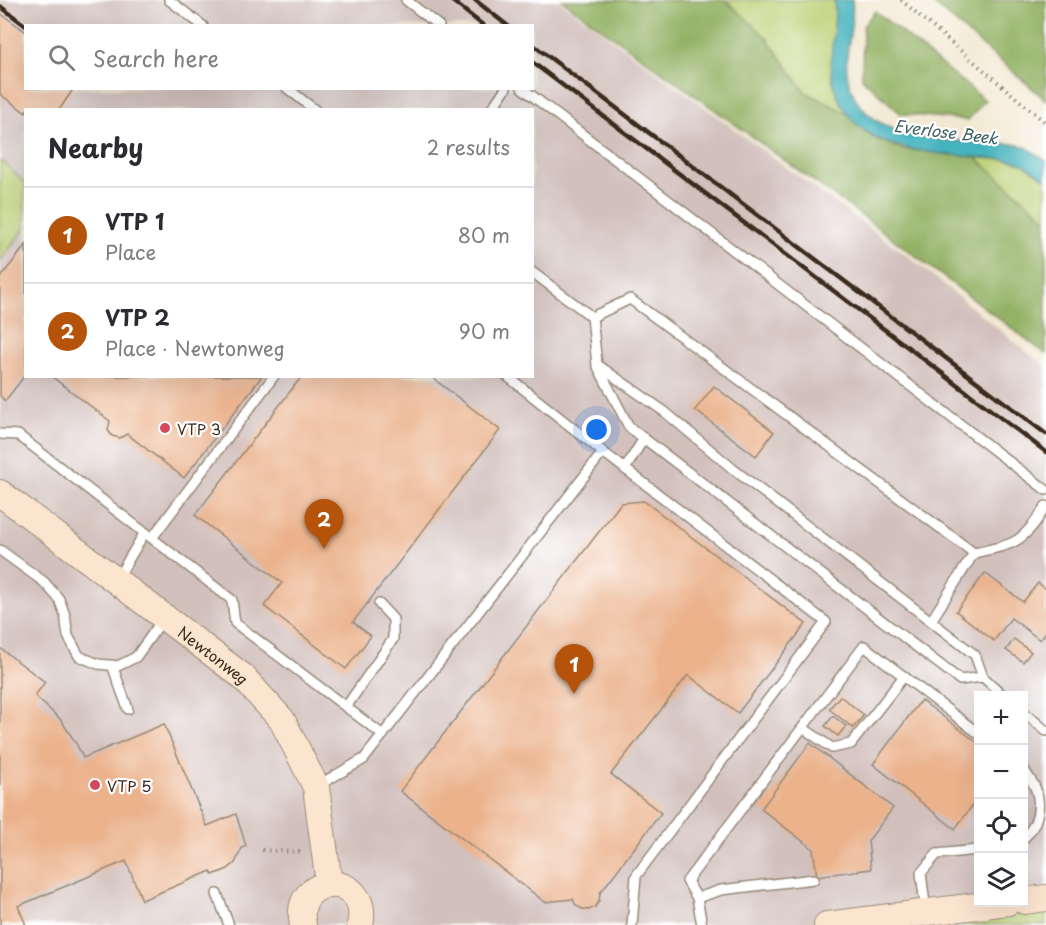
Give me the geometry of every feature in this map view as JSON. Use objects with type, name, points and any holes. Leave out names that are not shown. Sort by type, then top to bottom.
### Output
[{"type":"street","name":"Newtonweg","points":[[0,493],[242,676],[282,720],[316,787],[328,874]]},
{"type":"street","points":[[301,925],[301,915],[306,898],[319,887],[328,874],[352,893],[360,904],[367,923]]},
{"type":"street","points":[[1028,900],[1046,898]]},
{"type":"street","points":[[826,925],[974,907]]},
{"type":"lane","points":[[169,0],[200,24]]},
{"type":"lane","points":[[406,0],[437,24]]},
{"type":"lane","points":[[290,90],[312,108]]},
{"type":"lane","points":[[492,108],[505,90]]},
{"type":"lane","points":[[525,90],[1046,490]]},
{"type":"lane","points":[[534,273],[592,316],[597,365],[629,427],[960,680],[983,677]]},
{"type":"lane","points":[[592,316],[630,299],[974,553]]},
{"type":"lane","points":[[597,365],[665,412],[733,469],[975,655],[983,677],[998,691]]},
{"type":"lane","points":[[116,580],[148,535],[272,378]]},
{"type":"lane","points":[[510,378],[826,622],[636,876],[632,925]]},
{"type":"lane","points":[[0,435],[18,435],[232,600],[235,622],[383,735]]},
{"type":"lane","points":[[625,469],[644,438]]},
{"type":"lane","points":[[316,787],[364,759],[603,452]]},
{"type":"lane","points":[[931,621],[974,553],[1010,546],[1032,529],[1046,506]]},
{"type":"lane","points":[[0,550],[44,582],[59,599],[65,615],[68,636],[79,656],[98,664],[118,666],[136,657],[164,617]]},
{"type":"lane","points":[[346,707],[393,639],[393,619],[379,604]]},
{"type":"lane","points":[[702,925],[697,898],[687,881],[864,646],[974,730]]},
{"type":"lane","points":[[112,665],[128,709]]},
{"type":"lane","points":[[803,728],[832,748],[851,744],[904,676]]},
{"type":"lane","points":[[1028,716],[1046,731]]},
{"type":"lane","points":[[1028,777],[1036,789],[1039,811],[1032,831],[1028,834]]},
{"type":"lane","points":[[926,912],[921,873],[937,854],[974,850]]},
{"type":"lane","points":[[697,898],[721,890],[813,879]]},
{"type":"lane","points":[[217,894],[229,925]]},
{"type":"path","points":[[901,0],[1046,123]]},
{"type":"path","points":[[262,850],[298,852],[308,863],[328,874]]},
{"type":"shaded area","points":[[0,0],[558,0],[913,260],[1046,367],[1046,925],[0,925]]},
{"type":"green space","points":[[562,0],[725,0],[766,37],[805,92],[848,114],[872,137],[902,149],[975,157],[1046,219],[1046,354],[869,221]]},
{"type":"green space","points":[[725,0],[834,0],[832,74],[836,92],[848,114],[805,92],[766,37]]},
{"type":"green space","points":[[929,0],[1046,0],[1046,100]]},
{"type":"green space","points":[[875,11],[985,100],[968,120],[901,114],[862,78],[863,26]]},
{"type":"green space","points":[[975,157],[1019,161],[1046,179],[1046,219]]},
{"type":"green space","points":[[0,161],[2,161],[24,182],[24,229],[0,261]]},
{"type":"green space","points":[[1046,908],[1046,925],[901,925]]},
{"type":"water","points":[[834,0],[852,0],[847,72],[858,102],[871,117],[907,134],[928,138],[1023,146],[1046,161],[1046,179],[1026,165],[1015,161],[938,153],[895,145],[875,137],[858,125],[844,108],[832,76]]},
{"type":"building","points":[[0,13],[24,31],[24,90],[73,90],[60,108],[24,108],[24,112],[0,94]]},
{"type":"building","points":[[24,248],[24,377],[5,401],[0,396],[0,278]]},
{"type":"building","name":"VTP 3","points":[[54,378],[260,378],[184,478],[127,434],[120,438],[112,436],[108,430],[110,421]]},
{"type":"building","points":[[300,378],[433,378],[500,430],[353,622],[371,636],[346,669],[264,606],[282,583],[195,515]]},
{"type":"building","points":[[714,386],[774,432],[756,456],[695,410]]},
{"type":"building","points":[[644,501],[806,624],[738,713],[688,675],[611,774],[661,813],[600,893],[595,907],[589,910],[582,909],[575,904],[573,899],[545,902],[400,791],[621,503]]},
{"type":"building","points":[[985,573],[1023,602],[1038,583],[1046,589],[1046,632],[1040,640],[1011,618],[994,641],[956,611]]},
{"type":"building","points":[[1014,639],[1031,652],[1023,662],[1006,650]]},
{"type":"building","name":"VTP 5","points":[[0,648],[45,682],[35,696],[61,720],[83,758],[164,724],[207,826],[236,814],[246,846],[242,848],[235,863],[228,869],[213,875],[211,871],[142,900],[126,861],[18,906],[26,925],[0,925]]},
{"type":"building","points":[[840,696],[864,715],[853,728],[829,709]]},
{"type":"building","points":[[921,700],[974,740],[974,803],[955,829],[873,764]]},
{"type":"building","points":[[833,716],[846,726],[838,736],[825,726]]},
{"type":"building","points":[[810,743],[893,808],[868,841],[871,869],[817,876],[813,849],[761,809]]},
{"type":"railway","points":[[451,0],[481,24]]},
{"type":"railway","points":[[475,0],[505,24]]},
{"type":"railway","points":[[0,6],[24,24]]},
{"type":"railway","points":[[534,46],[1046,434]]},
{"type":"railway","points":[[534,64],[1046,452]]},
{"type":"place","name":"VTP 3","points":[[165,428]]},
{"type":"place","name":"VTP 2","points":[[324,549]]},
{"type":"place","name":"VTP 1","points":[[574,694]]},
{"type":"place","name":"VTP 5","points":[[95,785]]},
{"type":"water label","name":"Everlose Beek","points":[[946,131]]}]
